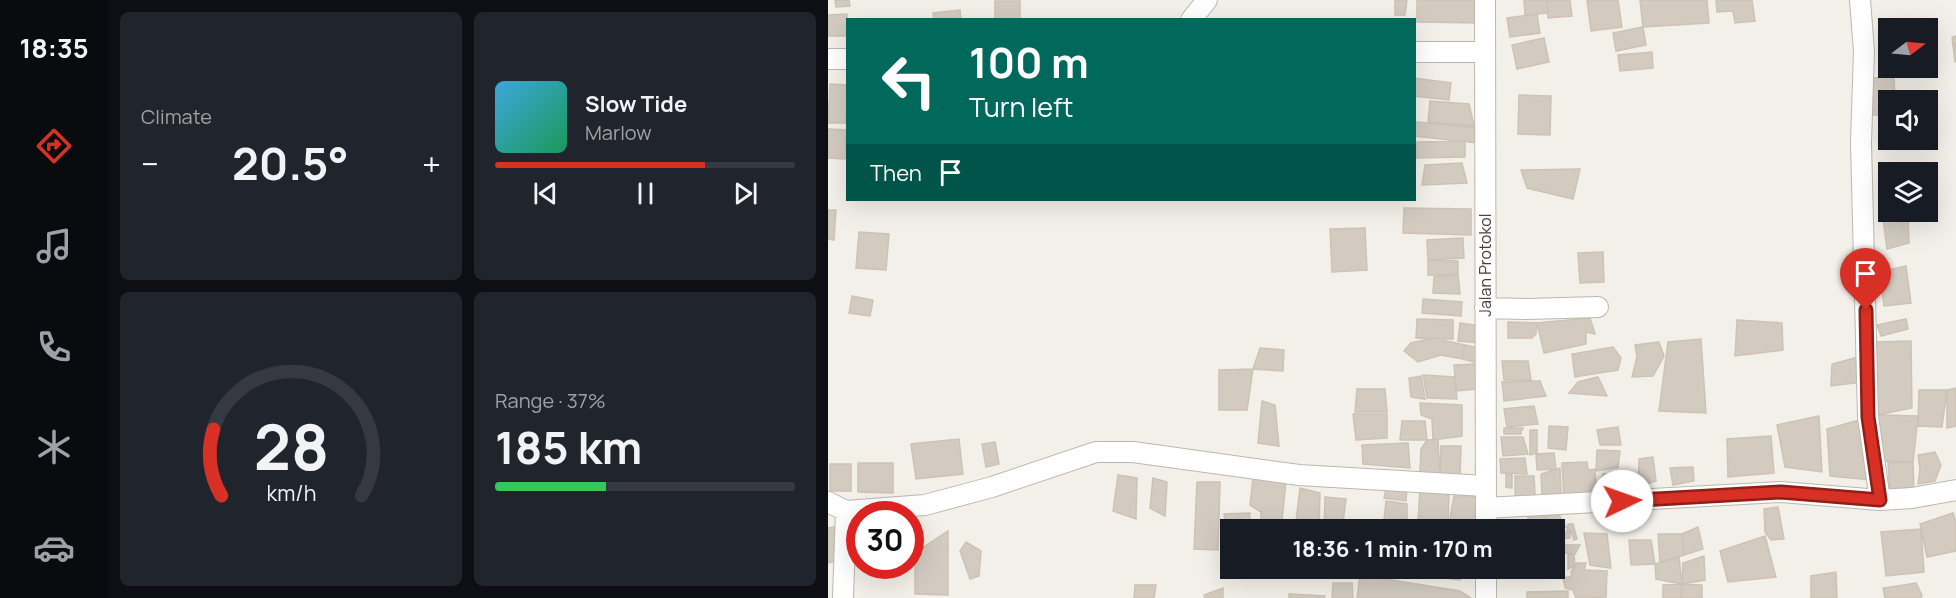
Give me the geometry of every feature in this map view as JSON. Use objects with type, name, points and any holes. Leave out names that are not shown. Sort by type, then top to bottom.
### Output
[{"type":"street","points":[[1193,18],[1207,0]]},
{"type":"street","name":"Jalan Protokol","points":[[1485,0],[1486,519]]},
{"type":"street","points":[[1860,0],[1864,51],[1861,143],[1868,417],[1880,500]]},
{"type":"street","points":[[1416,52],[1485,52]]},
{"type":"street","points":[[828,59],[846,59]]},
{"type":"street","points":[[1485,308],[1598,307]]},
{"type":"street","points":[[924,505],[992,487],[1096,452],[1133,452],[1299,475],[1485,486]]},
{"type":"street","points":[[1486,508],[1781,492],[1880,500],[1912,498],[1956,490]]},
{"type":"street","points":[[828,502],[846,511],[843,598]]},
{"type":"street","points":[[1486,579],[1486,598]]},
{"type":"building","points":[[835,0],[849,0],[850,6],[836,7]]},
{"type":"building","points":[[1395,0],[1407,0],[1405,15],[1395,15]]},
{"type":"building","points":[[1417,0],[1479,0],[1479,23],[1417,22]]},
{"type":"building","points":[[1524,0],[1547,0],[1548,13],[1525,15]]},
{"type":"building","points":[[1547,0],[1570,0],[1572,16],[1548,18]]},
{"type":"building","points":[[1587,0],[1618,0],[1622,27],[1591,31]]},
{"type":"building","points":[[1640,0],[1707,0],[1709,23],[1643,27]]},
{"type":"building","points":[[1716,0],[1752,0],[1755,21],[1735,23],[1733,11],[1717,12]]},
{"type":"building","points":[[995,1],[1020,1],[1020,18],[995,18]]},
{"type":"building","points":[[960,10],[961,18],[934,18],[933,13]]},
{"type":"building","points":[[847,14],[846,36],[828,36],[828,15]]},
{"type":"building","points":[[1537,14],[1540,33],[1510,37],[1507,18]]},
{"type":"building","points":[[1643,27],[1646,45],[1616,51],[1613,33]]},
{"type":"building","points":[[1956,36],[1956,62],[1955,62],[1952,37]]},
{"type":"building","points":[[1544,38],[1549,62],[1517,69],[1512,45]]},
{"type":"building","points":[[1652,52],[1653,68],[1620,71],[1618,55]]},
{"type":"building","points":[[1416,78],[1451,83],[1449,100],[1416,96]]},
{"type":"building","points":[[1872,78],[1894,78],[1895,90],[1878,90],[1878,115],[1873,115]]},
{"type":"building","points":[[830,84],[846,85],[846,123],[828,123]]},
{"type":"building","points":[[1519,95],[1551,96],[1550,135],[1518,134]]},
{"type":"building","points":[[1430,101],[1469,104],[1474,126],[1428,122]]},
{"type":"building","points":[[1416,122],[1479,128],[1477,143],[1416,136]]},
{"type":"building","points":[[828,129],[846,130],[845,159],[828,158]]},
{"type":"building","points":[[1465,141],[1465,157],[1416,158],[1416,142]]},
{"type":"building","points":[[1462,163],[1467,183],[1422,185],[1425,165]]},
{"type":"building","points":[[1580,169],[1573,199],[1527,188],[1521,170]]},
{"type":"building","points":[[1404,208],[1471,209],[1471,235],[1403,233]]},
{"type":"building","points":[[828,210],[836,210],[834,240],[828,239]]},
{"type":"building","points":[[1884,222],[1908,222],[1909,243],[1887,249]]},
{"type":"building","points":[[1365,228],[1367,270],[1332,272],[1330,229]]},
{"type":"building","points":[[859,232],[889,234],[886,270],[856,268]]},
{"type":"building","points":[[1463,238],[1464,258],[1428,260],[1427,240]]},
{"type":"building","points":[[1603,252],[1604,282],[1580,283],[1578,253]]},
{"type":"building","points":[[1428,260],[1458,261],[1458,275],[1428,275]]},
{"type":"building","points":[[1906,266],[1911,303],[1884,306],[1880,272]]},
{"type":"building","points":[[1458,275],[1460,294],[1433,293],[1434,277]]},
{"type":"building","points":[[852,296],[873,300],[870,316],[849,313]]},
{"type":"building","points":[[1423,299],[1462,302],[1461,316],[1422,313]]},
{"type":"building","points":[[1590,318],[1595,334],[1586,332],[1586,344],[1544,353],[1537,323]]},
{"type":"building","points":[[1417,319],[1453,320],[1453,339],[1416,338]]},
{"type":"building","points":[[1906,319],[1908,329],[1881,336],[1877,325]]},
{"type":"building","points":[[1737,320],[1782,323],[1783,350],[1735,356]]},
{"type":"building","points":[[1508,322],[1537,323],[1536,334],[1532,338],[1508,338]]},
{"type":"building","points":[[1460,323],[1482,326],[1480,343],[1458,341]]},
{"type":"building","points":[[1433,338],[1465,345],[1462,359],[1441,355],[1418,362],[1404,351],[1411,343]]},
{"type":"building","points":[[1701,339],[1706,413],[1659,411],[1668,342]]},
{"type":"building","points":[[1911,341],[1912,408],[1877,415],[1875,342]]},
{"type":"building","points":[[1659,342],[1664,356],[1653,376],[1632,377],[1637,357],[1635,345]]},
{"type":"building","points":[[1465,345],[1480,348],[1478,363],[1462,359]]},
{"type":"building","points":[[1613,347],[1621,358],[1618,370],[1575,377],[1572,354]]},
{"type":"building","points":[[1260,348],[1284,350],[1283,371],[1253,369]]},
{"type":"building","points":[[1862,356],[1862,382],[1831,386],[1832,364]]},
{"type":"building","points":[[1502,361],[1528,361],[1531,380],[1504,380]]},
{"type":"building","points":[[1475,364],[1478,389],[1456,391],[1454,365]]},
{"type":"building","points":[[1253,369],[1247,410],[1219,410],[1219,370]]},
{"type":"building","points":[[1423,375],[1455,377],[1457,399],[1427,398]]},
{"type":"building","points":[[1421,376],[1425,399],[1411,397],[1409,378]]},
{"type":"building","points":[[1598,377],[1607,396],[1569,393],[1578,382]]},
{"type":"building","points":[[1540,381],[1546,396],[1504,401],[1502,382]]},
{"type":"building","points":[[1956,388],[1956,426],[1947,428],[1947,390]]},
{"type":"building","points":[[1357,389],[1385,389],[1387,412],[1355,412]]},
{"type":"building","points":[[1919,390],[1947,390],[1942,427],[1918,426]]},
{"type":"building","points":[[1262,401],[1275,405],[1279,446],[1258,443]]},
{"type":"building","points":[[1420,403],[1462,405],[1462,436],[1433,440],[1432,419],[1421,415]]},
{"type":"building","points":[[1534,406],[1538,424],[1507,427],[1504,409]]},
{"type":"building","points":[[1353,414],[1387,414],[1387,438],[1356,440]]},
{"type":"building","points":[[1877,415],[1918,416],[1913,462],[1881,461]]},
{"type":"building","points":[[1819,416],[1822,472],[1785,467],[1777,425]]},
{"type":"building","points":[[1863,419],[1871,480],[1830,476],[1827,429]]},
{"type":"building","points":[[1402,421],[1425,421],[1427,440],[1400,440]]},
{"type":"building","points":[[1549,426],[1568,427],[1566,450],[1548,448]]},
{"type":"building","points":[[1618,427],[1621,445],[1600,445],[1597,430]]},
{"type":"building","points":[[1504,428],[1523,429],[1521,434],[1504,434]]},
{"type":"building","points":[[1530,430],[1537,430],[1537,453],[1530,455]]},
{"type":"building","points":[[1771,436],[1774,473],[1728,477],[1727,439]]},
{"type":"building","points":[[1501,437],[1523,437],[1528,454],[1503,456]]},
{"type":"building","points":[[959,439],[963,474],[916,479],[911,444]]},
{"type":"building","points":[[1438,439],[1440,478],[1420,471],[1421,449],[1427,440]]},
{"type":"building","points":[[995,442],[999,464],[986,467],[982,444]]},
{"type":"building","points":[[1408,443],[1410,468],[1363,464],[1362,445]]},
{"type":"building","points":[[1441,446],[1461,446],[1460,478],[1440,478]]},
{"type":"building","points":[[1597,450],[1620,451],[1618,467],[1596,471]]},
{"type":"building","points":[[1935,452],[1941,465],[1935,481],[1918,484],[1920,469],[1918,455]]},
{"type":"building","points":[[1554,453],[1556,469],[1537,470],[1536,454]]},
{"type":"building","points":[[1653,457],[1656,481],[1638,486],[1639,459]]},
{"type":"building","points":[[1525,458],[1527,474],[1501,473],[1500,459]]},
{"type":"building","points":[[1587,462],[1588,470],[1595,469],[1597,501],[1564,503],[1562,463]]},
{"type":"building","points":[[1913,462],[1914,493],[1890,494],[1888,463]]},
{"type":"building","points":[[858,463],[893,463],[893,493],[858,492]]},
{"type":"building","points":[[830,464],[851,464],[851,491],[830,491]]},
{"type":"building","points":[[1693,467],[1694,481],[1673,485],[1670,468]]},
{"type":"building","points":[[1560,468],[1561,495],[1542,496],[1541,474]]},
{"type":"building","points":[[1506,474],[1512,474],[1512,488],[1506,487]]},
{"type":"building","points":[[1603,474],[1619,474],[1623,480],[1619,485],[1599,492]]},
{"type":"building","points":[[1118,475],[1137,478],[1136,519],[1113,511]]},
{"type":"building","points":[[1515,476],[1534,476],[1535,496],[1515,496]]},
{"type":"building","points":[[1153,478],[1167,482],[1165,516],[1150,508]]},
{"type":"building","points":[[1253,478],[1286,482],[1282,519],[1261,519],[1261,512],[1250,505]]},
{"type":"building","points":[[1197,482],[1220,482],[1218,550],[1194,549]]},
{"type":"building","points":[[1300,488],[1320,493],[1319,519],[1296,519]]},
{"type":"building","points":[[1386,489],[1407,489],[1406,501],[1384,498]]},
{"type":"building","points":[[1420,490],[1449,495],[1448,519],[1418,519]]},
{"type":"building","points":[[1454,496],[1477,496],[1479,519],[1450,519]]},
{"type":"building","points":[[1325,497],[1346,499],[1343,519],[1324,519]]},
{"type":"building","points":[[1386,501],[1407,504],[1407,519],[1384,519]]},
{"type":"building","points":[[1778,507],[1784,539],[1771,540],[1765,532],[1764,509]]},
{"type":"building","points":[[1250,513],[1250,519],[1225,519],[1224,514]]},
{"type":"building","points":[[1558,513],[1561,519],[1546,519],[1546,516]]},
{"type":"building","points":[[1953,513],[1956,522],[1956,551],[1927,557],[1920,524]]},
{"type":"building","points":[[1545,516],[1545,519],[1528,519],[1528,517]]},
{"type":"building","points":[[1568,524],[1573,524],[1577,539],[1574,540],[1571,531],[1567,531]]},
{"type":"building","points":[[835,527],[836,561],[828,563],[828,528]]},
{"type":"building","points":[[1698,527],[1703,549],[1684,555],[1682,534]]},
{"type":"building","points":[[1921,529],[1924,572],[1886,576],[1881,532]]},
{"type":"building","points":[[948,531],[948,595],[915,594],[915,579],[924,579],[924,547]]},
{"type":"building","points":[[1565,532],[1570,532],[1570,538],[1565,538]]},
{"type":"building","points":[[1584,533],[1607,534],[1611,568],[1590,565]]},
{"type":"building","points":[[1658,534],[1682,534],[1684,555],[1660,562]]},
{"type":"building","points":[[1765,536],[1776,577],[1728,582],[1720,551]]},
{"type":"building","points":[[1629,540],[1651,540],[1655,564],[1631,565]]},
{"type":"building","points":[[966,542],[981,551],[979,576],[970,579],[960,551]]},
{"type":"building","points":[[1565,545],[1580,545],[1575,554],[1565,553]]},
{"type":"building","points":[[1568,555],[1574,555],[1575,566],[1568,569]]},
{"type":"building","points":[[1704,556],[1705,580],[1682,584],[1683,563]]},
{"type":"building","points":[[1679,557],[1682,584],[1656,579],[1655,564]]},
{"type":"building","points":[[1577,563],[1586,563],[1584,570],[1607,571],[1606,597],[1576,598],[1573,590],[1565,588],[1563,579],[1572,576],[1571,572]]},
{"type":"building","points":[[1836,572],[1837,598],[1811,598],[1811,576]]},
{"type":"building","points":[[1359,579],[1385,579],[1460,591],[1471,598],[1357,598]]},
{"type":"building","points":[[1333,583],[1352,583],[1353,598],[1332,598]]},
{"type":"building","points":[[1916,583],[1922,595],[1921,598],[1885,598],[1883,588]]},
{"type":"building","points":[[1682,584],[1681,598],[1663,598],[1663,585]]},
{"type":"building","points":[[1682,584],[1702,585],[1702,598],[1681,598]]},
{"type":"building","points":[[1135,585],[1156,585],[1154,598],[1134,598]]},
{"type":"building","points":[[1223,588],[1223,598],[1205,598],[1204,595]]},
{"type":"building","points":[[1568,591],[1568,598],[1527,598],[1527,592]]},
{"type":"building","points":[[1289,594],[1325,596],[1324,598],[1289,598]]},
{"type":"route","points":[[1622,501],[1781,492],[1880,500],[1868,417],[1866,310]]}]
